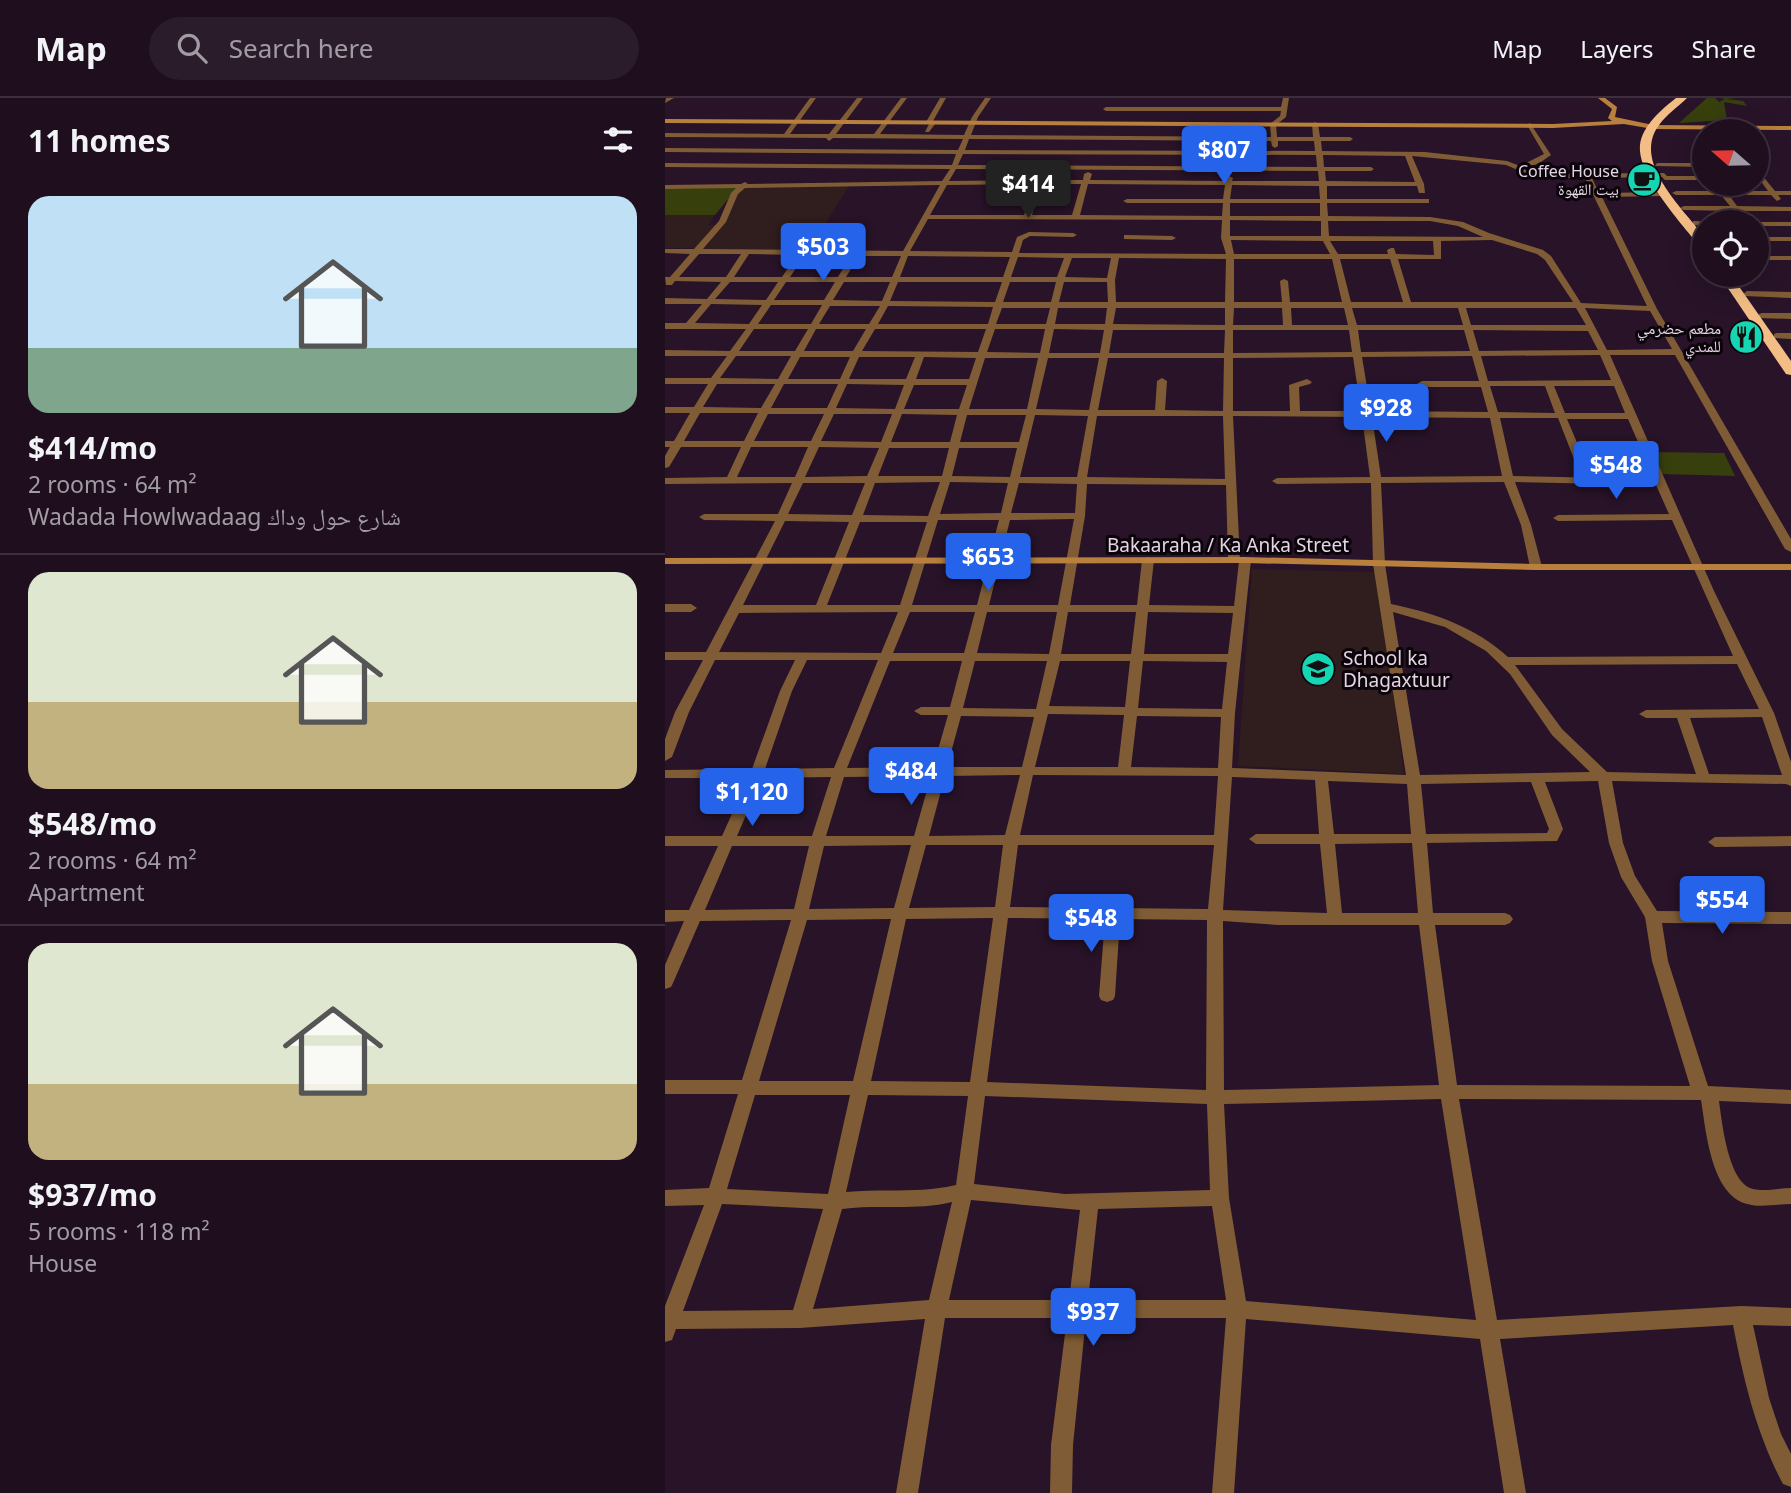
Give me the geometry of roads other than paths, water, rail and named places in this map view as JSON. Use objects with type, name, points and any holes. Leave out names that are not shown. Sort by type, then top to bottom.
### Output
[{"type":"highway","points":[[1682,98],[1656,125],[1645,144],[1645,154],[1692,226]]},
{"type":"highway","points":[[1656,125],[1693,100]]},
{"type":"highway","points":[[1671,194],[1692,216]]},
{"type":"highway","points":[[1733,287],[1791,371]]},
{"type":"highway","points":[[1742,287],[1762,316],[1784,336],[1791,355]]},
{"type":"street","points":[[665,101],[671,98]]},
{"type":"street","points":[[665,288],[669,279],[722,222],[735,193],[775,151],[813,98]]},
{"type":"street","points":[[795,185],[860,98]]},
{"type":"street","points":[[843,185],[904,98]]},
{"type":"street","points":[[929,122],[943,98]]},
{"type":"street","points":[[665,757],[682,712],[781,519],[856,354],[885,303],[909,245],[954,167],[965,137],[988,98]]},
{"type":"street","points":[[1123,218],[1135,168],[1145,98]]},
{"type":"street","points":[[1226,123],[1228,98]]},
{"type":"street","points":[[1273,124],[1280,121],[1286,98]]},
{"type":"street","points":[[1601,98],[1615,108],[1611,118],[1624,122]]},
{"type":"street","points":[[1075,218],[1107,105],[1142,109],[1182,106],[1225,110],[1283,109]]},
{"type":"street","points":[[665,128],[669,121],[1530,125],[1624,122],[1791,127]]},
{"type":"street","points":[[704,180],[755,121]]},
{"type":"street","points":[[665,172],[668,165],[715,122]]},
{"type":"street","points":[[895,183],[921,136],[933,123],[929,122]]},
{"type":"street","points":[[1027,218],[1059,122]]},
{"type":"street","points":[[1179,184],[1183,123]]},
{"type":"street","points":[[1273,124],[1279,218]]},
{"type":"street","points":[[1315,124],[1324,185],[1322,201],[1325,238],[1335,257],[1353,327],[1376,479],[1379,564],[1414,780],[1426,918],[1449,1092],[1515,1493]]},
{"type":"street","points":[[1522,168],[1548,155],[1530,125]]},
{"type":"street","points":[[665,135],[1350,139]]},
{"type":"street","points":[[665,150],[1408,154],[1438,155],[1522,168],[1537,176],[1660,174],[1692,177]]},
{"type":"street","points":[[1223,1493],[1237,1309],[1220,1198],[1215,1097],[1215,915],[1228,713],[1239,610],[1239,560],[1228,414],[1231,328],[1227,305],[1230,256],[1225,238],[1230,170],[1234,153]]},
{"type":"street","points":[[1368,154],[1375,201],[1379,205],[1385,238],[1395,257],[1408,306]]},
{"type":"street","points":[[1408,154],[1430,219]]},
{"type":"street","points":[[668,165],[1371,169]]},
{"type":"street","points":[[1660,174],[1692,167]]},
{"type":"street","points":[[1588,177],[1653,309],[1791,550]]},
{"type":"street","points":[[665,187],[704,180],[743,186],[1038,182],[1420,184]]},
{"type":"street","points":[[1769,189],[1789,211]]},
{"type":"street","points":[[1769,193],[1791,193]]},
{"type":"street","points":[[1597,195],[1692,194]]},
{"type":"street","points":[[1725,196],[1735,209]]},
{"type":"street","points":[[1127,201],[1426,201]]},
{"type":"street","points":[[1684,208],[1789,211]]},
{"type":"street","points":[[665,774],[1226,772],[1414,780],[1537,779],[1604,775],[1791,781],[1767,713],[1659,482],[1604,353],[1592,328],[1548,258],[1540,252],[1460,224],[1430,219],[925,217]]},
{"type":"street","points":[[1173,218],[1173,257]]},
{"type":"street","points":[[1769,224],[1791,224]]},
{"type":"street","points":[[1073,235],[1023,236],[1015,255],[963,412],[921,562],[887,656],[839,772],[818,839],[800,916],[716,1196],[667,1324],[800,1319],[937,1309],[1237,1309],[1490,1330],[1741,1315],[1791,1317]]},
{"type":"street","points":[[1127,237],[1173,238]]},
{"type":"street","points":[[1225,238],[1495,238]]},
{"type":"street","points":[[665,251],[1115,257],[1439,257],[1437,238]]},
{"type":"street","points":[[1769,238],[1791,239]]},
{"type":"street","points":[[730,481],[764,411],[857,252]]},
{"type":"street","points":[[1769,252],[1774,258]]},
{"type":"street","points":[[688,326],[746,253]]},
{"type":"street","points":[[665,465],[714,381],[801,253]]},
{"type":"street","points":[[800,1319],[835,1202],[900,912],[957,710],[1031,413],[1060,281],[1069,256]]},
{"type":"street","points":[[907,1493],[913,1443],[937,1309],[964,1191],[1011,841],[1054,658],[1061,608],[1080,516],[1083,466],[1112,305],[1111,280],[1115,257]]},
{"type":"street","points":[[1769,258],[1791,258]]},
{"type":"street","points":[[669,279],[1111,280]]},
{"type":"street","points":[[1284,281],[1289,328]]},
{"type":"street","points":[[1747,294],[1791,295]]},
{"type":"street","points":[[665,301],[997,305],[1577,305],[1653,309]]},
{"type":"street","points":[[1461,305],[1494,415],[1508,479],[1526,525],[1536,567]]},
{"type":"street","points":[[1762,316],[1791,316]]},
{"type":"street","points":[[665,326],[1592,328]]},
{"type":"street","points":[[665,353],[1356,356],[1679,352]]},
{"type":"street","points":[[820,609],[921,354]]},
{"type":"street","points":[[665,381],[973,382]]},
{"type":"street","points":[[1160,414],[1162,381]]},
{"type":"street","points":[[1295,414],[1294,384],[1307,382]]},
{"type":"street","points":[[1548,383],[1579,459]]},
{"type":"street","points":[[1422,384],[1616,383]]},
{"type":"street","points":[[665,410],[1630,415]]},
{"type":"street","points":[[665,444],[1022,445]]},
{"type":"street","points":[[665,481],[946,479],[1232,482]]},
{"type":"street","points":[[1277,481],[1508,479],[1659,482]]},
{"type":"street","points":[[704,517],[857,520],[1080,516]]},
{"type":"street","points":[[1558,518],[1675,517]]},
{"type":"street","points":[[1124,772],[1135,658],[1149,560]]},
{"type":"street","name":"Bakaaraha / Ka Anka Street","points":[[665,561],[1239,560],[1536,567],[1791,567]]},
{"type":"street","points":[[1387,607],[1419,613],[1458,627],[1484,642],[1505,661],[1569,748],[1604,775],[1616,843],[1628,877],[1653,917],[1660,961],[1705,1093],[1726,1175],[1734,1188],[1748,1196],[1791,1196]]},
{"type":"street","points":[[665,608],[691,608]]},
{"type":"street","points":[[737,609],[1239,610]]},
{"type":"street","points":[[665,656],[1234,658]]},
{"type":"street","points":[[665,983],[757,773],[786,691],[803,656]]},
{"type":"street","points":[[1505,661],[1742,660]]},
{"type":"street","points":[[921,712],[957,710],[1228,713]]},
{"type":"street","points":[[665,712],[682,712]]},
{"type":"street","points":[[1646,713],[1767,713]]},
{"type":"street","points":[[1682,714],[1704,778]]},
{"type":"street","points":[[1321,776],[1335,918]]},
{"type":"street","points":[[1256,839],[1552,838],[1556,829],[1537,779]]},
{"type":"street","points":[[665,841],[1220,840]]},
{"type":"street","points":[[1715,842],[1791,841]]},
{"type":"street","points":[[665,916],[1002,912],[1215,915],[1278,919],[1505,919]]},
{"type":"street","points":[[1107,996],[1113,915]]},
{"type":"street","points":[[1653,917],[1791,918]]},
{"type":"street","points":[[665,1087],[977,1089],[1215,1097],[1449,1092],[1705,1093],[1791,1097]]},
{"type":"street","points":[[665,1198],[716,1196],[835,1202],[865,1198],[930,1199],[964,1191],[1065,1202],[1220,1198]]},
{"type":"street","points":[[1061,1493],[1062,1445],[1090,1200]]},
{"type":"street","points":[[1741,1315],[1760,1407],[1774,1447],[1791,1476]]},
{"type":"place","name":"Coffee House بيت القهوة","points":[[1644,180]]},
{"type":"place","name":"مطعم حضرمي للمندي","points":[[1746,337]]},
{"type":"place","name":"School ka Dhagaxtuur","points":[[1318,669]]}]
